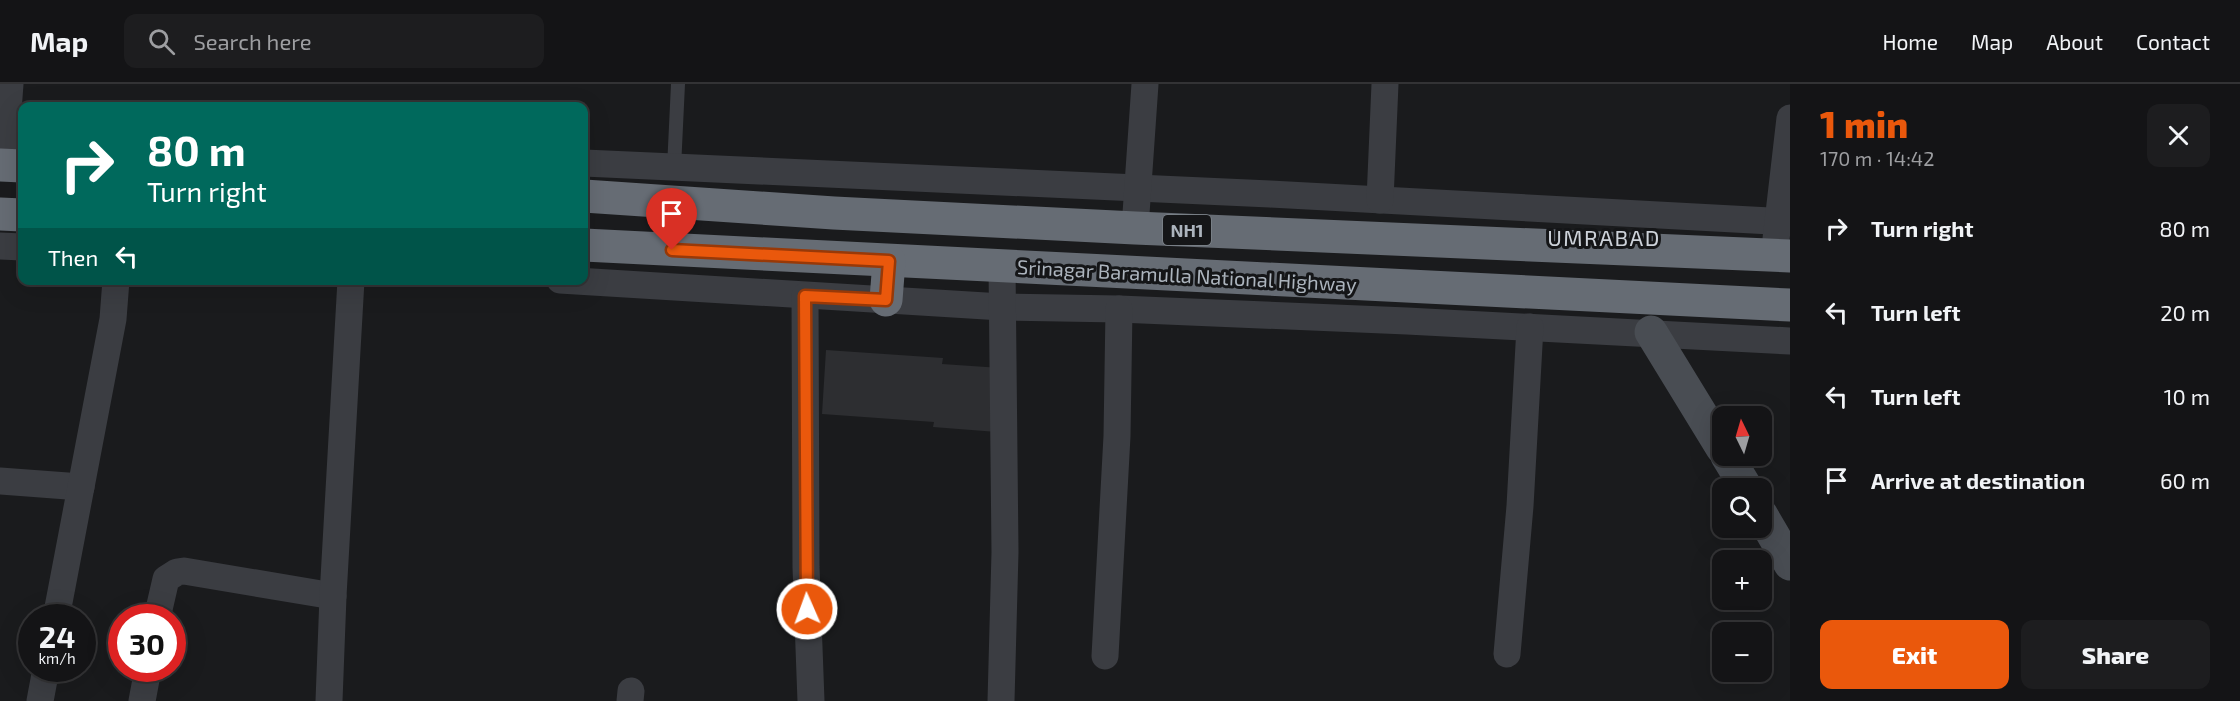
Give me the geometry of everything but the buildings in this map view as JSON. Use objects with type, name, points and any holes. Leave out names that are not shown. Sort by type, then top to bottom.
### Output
[{"type":"highway","name":"NH1","points":[[588,196],[834,213],[1134,228],[1783,256]]},
{"type":"highway","points":[[0,214],[18,215]]},
{"type":"highway","name":"Srinagar Baramulla National Highway","points":[[588,245],[1790,305]]},
{"type":"highway","points":[[886,300],[889,261]]},
{"type":"street","points":[[9,165],[10,84]]},
{"type":"street","points":[[1134,228],[1145,84]]},
{"type":"street","points":[[1380,200],[1384,84]]},
{"type":"street","points":[[1783,256],[1790,118]]},
{"type":"street","points":[[588,163],[1136,188],[1784,222]]},
{"type":"street","points":[[0,246],[18,247]]},
{"type":"street","points":[[1001,701],[1005,552],[1002,266]]},
{"type":"street","points":[[588,282],[1002,307],[1119,309],[1651,332],[1790,341]]},
{"type":"street","points":[[59,604],[112,320],[116,285]]},
{"type":"street","points":[[329,701],[351,285]]},
{"type":"street","points":[[805,296],[806,567],[811,701]]},
{"type":"street","points":[[1105,656],[1117,435],[1119,309]]},
{"type":"street","points":[[1507,654],[1520,506],[1530,327]]},
{"type":"street","points":[[1651,332],[1712,432]]},
{"type":"street","points":[[0,481],[81,487]]},
{"type":"street","points":[[1772,533],[1790,564]]},
{"type":"street","points":[[161,604],[166,579],[177,572],[184,571],[333,596]]},
{"type":"street","points":[[40,701],[44,682]]},
{"type":"street","points":[[142,701],[146,682]]},
{"type":"lane","points":[[674,168],[678,84]]},
{"type":"district","name":"UMRABAD","points":[[1604,237]]},
{"type":"route","points":[[672,250],[889,261],[886,300],[805,296],[807,609]]}]
